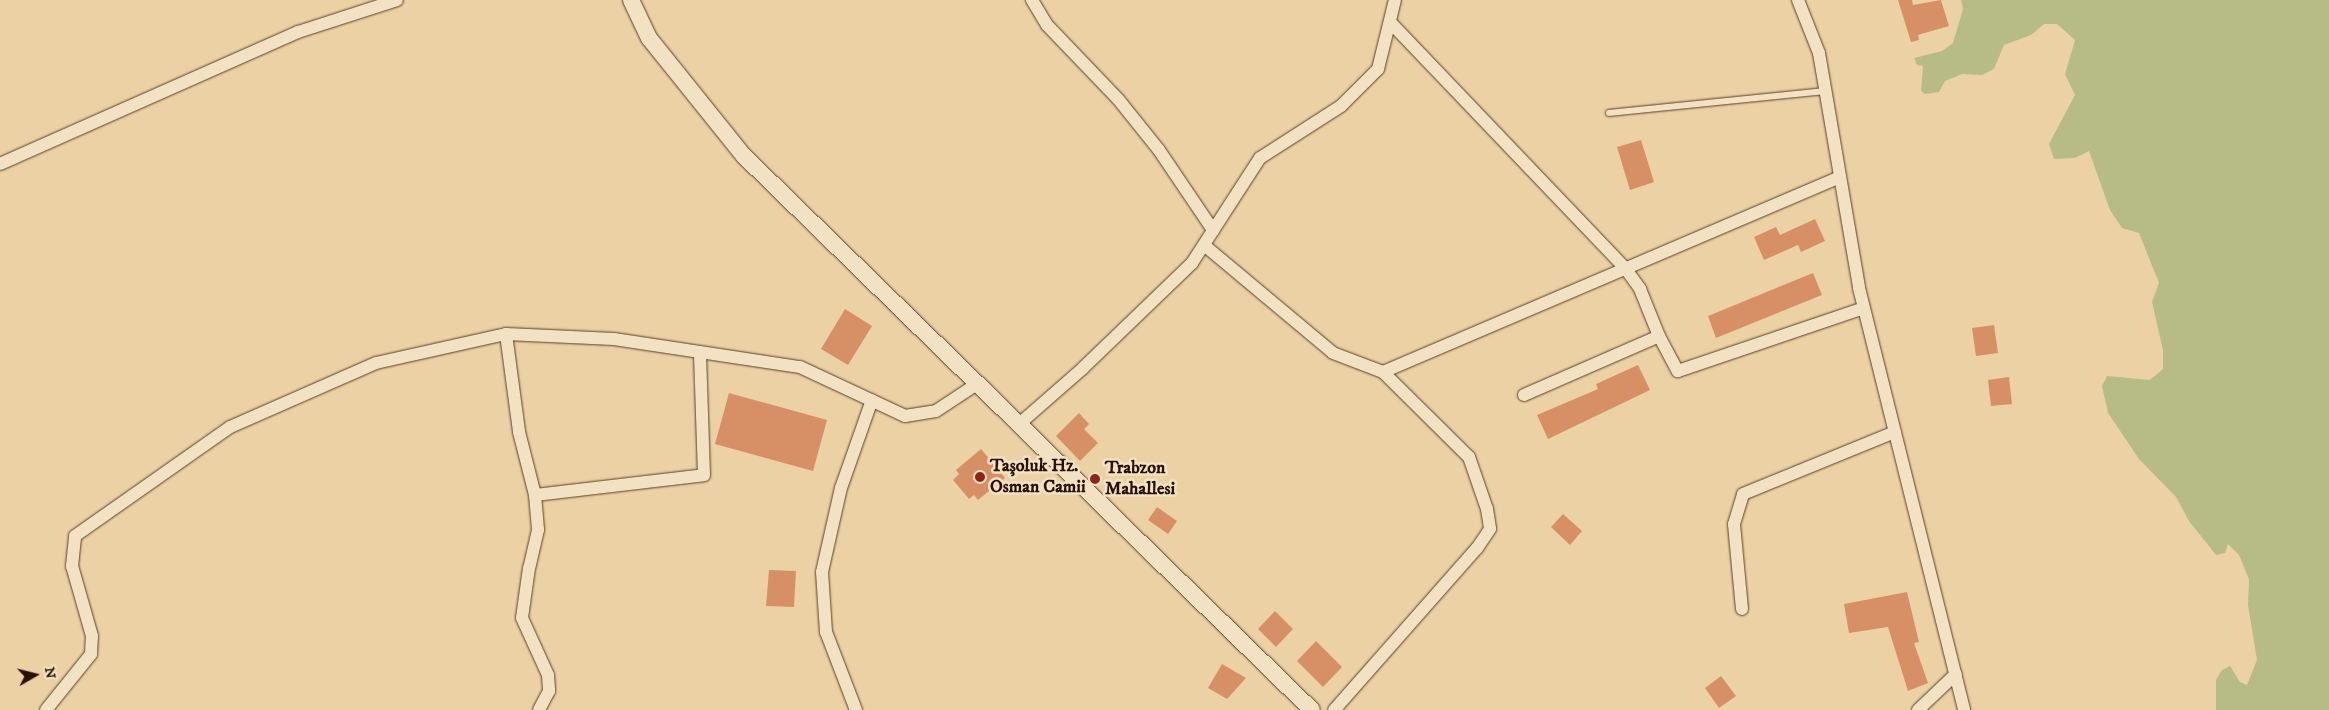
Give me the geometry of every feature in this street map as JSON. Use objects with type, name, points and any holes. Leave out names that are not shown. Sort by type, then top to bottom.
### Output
[{"type":"street","points":[[0,164],[298,32],[396,0]]},
{"type":"street","points":[[632,0],[649,38],[744,156],[1312,710]]},
{"type":"street","points":[[1032,0],[1048,25],[1118,99],[1159,150],[1213,230]]},
{"type":"street","points":[[1018,425],[1083,368],[1192,262],[1260,158],[1341,106],[1378,69],[1396,0]]},
{"type":"street","points":[[1798,0],[1819,53],[1864,308],[1964,710]]},
{"type":"street","points":[[1390,22],[1625,268],[1640,289],[1659,336],[1678,370],[1864,308]]},
{"type":"street","points":[[1383,372],[1840,177]]},
{"type":"street","points":[[1204,245],[1334,353],[1383,372],[1469,457],[1487,510],[1490,529],[1334,710]]},
{"type":"street","points":[[46,710],[91,654],[92,636],[72,566],[75,536],[230,427],[376,364],[506,334],[614,339],[800,367],[905,416],[936,411],[977,384]]},
{"type":"street","points":[[506,334],[518,432],[535,495],[538,530],[526,583],[522,618],[548,675],[549,691],[539,710]]},
{"type":"street","points":[[1524,395],[1659,336]]},
{"type":"street","points":[[535,495],[704,475],[700,352]]},
{"type":"street","points":[[856,710],[826,632],[822,572],[842,488],[872,400]]},
{"type":"street","points":[[1742,609],[1734,524],[1743,494],[1895,432]]},
{"type":"street","points":[[1918,710],[1956,674]]},
{"type":"lane","points":[[1609,113],[1825,91]]},
{"type":"green space","points":[[1961,0],[2329,0],[2329,710],[2216,710],[2216,680],[2222,670],[2230,666],[2240,682],[2247,685],[2257,660],[2248,605],[2249,579],[2239,555],[2228,544],[2225,553],[2216,555],[2189,521],[2176,497],[2139,459],[2108,413],[2102,386],[2107,376],[2150,380],[2163,369],[2163,350],[2152,302],[2159,283],[2139,233],[2122,228],[2110,210],[2089,151],[2075,158],[2054,159],[2049,144],[2075,95],[2065,74],[2075,40],[2057,24],[2044,24],[2031,35],[2004,45],[1994,69],[1982,75],[1962,74],[1945,81],[1939,92],[1925,94],[1921,91],[1923,66],[1917,65],[1914,58],[1942,51],[1953,43],[1963,9]]},
{"type":"building","points":[[1898,0],[1912,0],[1913,5],[1941,0],[1949,26],[1918,35],[1919,40],[1911,42]]},
{"type":"building","points":[[1641,140],[1654,182],[1630,190],[1617,147]]},
{"type":"building","points":[[1815,219],[1825,241],[1801,252],[1798,245],[1764,260],[1754,237],[1776,227],[1780,235]]},
{"type":"building","points":[[1813,273],[1822,295],[1716,338],[1708,316]]},
{"type":"building","points":[[845,309],[872,326],[848,365],[821,349]]},
{"type":"building","points":[[1994,325],[1998,353],[1976,356],[1972,328]]},
{"type":"building","points":[[1638,365],[1650,390],[1548,439],[1537,415],[1598,389],[1596,384]]},
{"type":"building","points":[[2009,377],[2012,404],[1991,406],[1988,380]]},
{"type":"building","points":[[729,393],[827,420],[813,471],[715,444]]},
{"type":"building","points":[[1079,413],[1089,424],[1084,429],[1098,443],[1080,461],[1056,436]]},
{"type":"building","name":"Taşoluk Hz. Osman Camii","points":[[981,449],[1005,478],[978,500],[974,495],[969,499],[953,480],[959,474],[956,470]]},
{"type":"building","points":[[1157,507],[1177,521],[1168,534],[1148,520]]},
{"type":"building","points":[[1563,514],[1582,531],[1570,545],[1551,527]]},
{"type":"building","points":[[769,570],[796,571],[794,607],[766,606]]},
{"type":"building","points":[[1907,592],[1919,642],[1914,643],[1928,683],[1908,691],[1888,627],[1849,633],[1844,604]]},
{"type":"building","points":[[1275,611],[1293,629],[1276,647],[1258,629]]},
{"type":"building","points":[[1316,641],[1342,667],[1323,687],[1297,661]]},
{"type":"building","points":[[1222,664],[1246,678],[1227,699],[1208,688]]},
{"type":"building","points":[[1721,676],[1736,696],[1719,708],[1705,688]]},
{"type":"place","name":"Taşoluk Hz. Osman Camii","points":[[980,477]]},
{"type":"place","name":"Trabzon Mahallesi","points":[[1095,479]]}]
